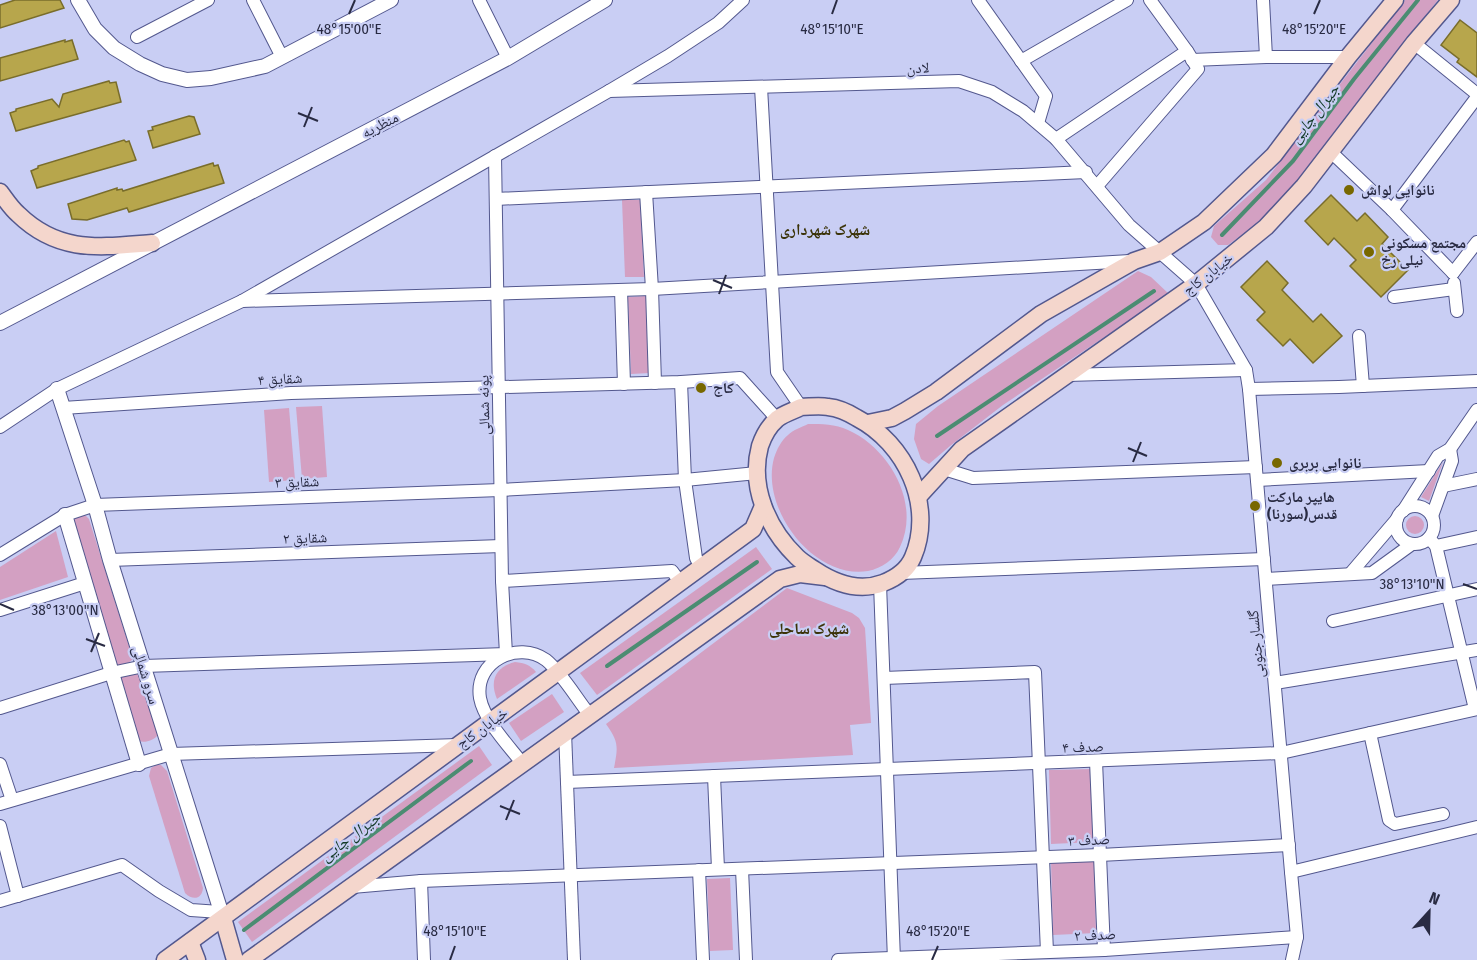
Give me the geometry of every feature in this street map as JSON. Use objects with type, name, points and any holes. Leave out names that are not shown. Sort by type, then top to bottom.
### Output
[{"type":"main road","points":[[868,423],[892,418],[936,392],[1041,314],[1134,261],[1160,252],[1204,222],[1274,155],[1348,57],[1395,0]]},
{"type":"main road","name":"خیابان کاج","points":[[918,497],[962,449],[1196,285],[1266,227],[1304,186],[1450,0]]},
{"type":"main road","name":"منظریه","points":[[0,192],[17,214],[37,230],[57,240],[85,246],[152,243]]},
{"type":"main road","points":[[828,406],[868,423],[885,437],[900,455],[911,475],[918,497],[920,521],[918,545],[911,560],[901,573],[892,580],[861,588],[825,577],[798,559],[777,535],[763,506],[757,473],[757,458],[763,436],[777,419],[801,407],[828,406]]},
{"type":"main road","name":"خیابان کاج","points":[[165,960],[222,915],[753,529],[763,506]]},
{"type":"main road","points":[[249,960],[780,579],[800,574],[825,577]]},
{"type":"main road","name":"سرو شمالی","points":[[222,915],[235,960]]},
{"type":"main road","points":[[190,942],[197,960]]},
{"type":"street","points":[[78,0],[95,29],[114,48],[162,74],[187,80],[211,78],[265,66],[391,0]]},
{"type":"street","points":[[137,36],[208,0]]},
{"type":"street","points":[[253,0],[282,57]]},
{"type":"street","points":[[479,0],[508,58]]},
{"type":"street","name":"منظریه","points":[[0,323],[508,58],[605,0]]},
{"type":"street","points":[[0,427],[57,389],[242,301],[609,91],[718,23],[743,0]]},
{"type":"street","points":[[1021,61],[1126,0]]},
{"type":"street","points":[[1097,186],[1198,69],[1150,0]]},
{"type":"street","points":[[1263,0],[1266,57]]},
{"type":"street","points":[[983,2],[1046,96],[1038,123]]},
{"type":"street","points":[[1392,210],[1477,96],[1414,43]]},
{"type":"street","points":[[1056,139],[1190,56],[1348,57]]},
{"type":"street","name":"لادن","points":[[609,91],[959,81],[992,92],[1038,123],[1086,172],[1129,225],[1160,252]]},
{"type":"street","points":[[761,87],[777,372],[801,407]]},
{"type":"street","points":[[1331,152],[1453,273],[1457,311]]},
{"type":"street","name":"پونه شمالی","points":[[495,156],[501,546],[506,654]]},
{"type":"street","points":[[496,198],[766,188],[1086,172]]},
{"type":"street","points":[[646,192],[656,383]]},
{"type":"street","points":[[1453,273],[1477,242]]},
{"type":"street","name":"گلسار جنوبی","points":[[1160,252],[1196,285],[1246,370],[1292,872],[1297,937],[1292,960]]},
{"type":"street","points":[[242,301],[652,289],[1134,261]]},
{"type":"street","points":[[1394,297],[1454,289]]},
{"type":"street","points":[[621,290],[624,384]]},
{"type":"street","points":[[1359,336],[1363,386]]},
{"type":"street","points":[[1067,375],[1246,370]]},
{"type":"street","name":"شقایق ۴","points":[[63,408],[291,393],[656,383],[740,378],[777,419]]},
{"type":"street","points":[[1249,389],[1477,381]]},
{"type":"street","points":[[681,382],[685,480],[696,558],[701,567]]},
{"type":"street","name":"سرو شمالی","points":[[57,389],[222,915]]},
{"type":"street","points":[[1350,574],[1400,515],[1438,456],[1450,449],[1472,424],[1477,410]]},
{"type":"street","points":[[1450,449],[1452,461],[1432,516],[1434,528],[1432,542],[1449,595],[1476,709]]},
{"type":"street","points":[[944,469],[973,478],[1429,471]]},
{"type":"street","name":"شقایق ۳","points":[[0,555],[65,515],[95,505],[501,490],[685,480],[757,473]]},
{"type":"street","points":[[1443,486],[1477,479]]},
{"type":"street","points":[[1432,516],[1423,508],[1411,507],[1400,515],[1397,532],[1406,541],[1418,544],[1477,537]]},
{"type":"street","points":[[65,515],[139,764]]},
{"type":"street","points":[[1266,579],[1372,573],[1412,543]]},
{"type":"street","name":"شقایق ۲","points":[[110,560],[501,546]]},
{"type":"street","points":[[901,573],[1264,559]]},
{"type":"street","points":[[502,581],[672,571],[680,582]]},
{"type":"street","points":[[0,610],[85,583]]},
{"type":"street","points":[[880,584],[894,959]]},
{"type":"street","points":[[1333,621],[1477,589]]},
{"type":"street","points":[[1275,683],[1477,650]]},
{"type":"street","points":[[0,708],[111,673],[144,666],[506,654],[522,651],[536,654],[547,661],[589,714]]},
{"type":"street","points":[[506,654],[496,659],[487,669],[481,681],[481,699],[483,708],[491,721],[522,763]]},
{"type":"street","points":[[884,678],[1035,672],[1047,952]]},
{"type":"street","name":"صدف ۴","points":[[567,782],[1281,753],[1476,709]]},
{"type":"street","points":[[565,732],[574,960]]},
{"type":"street","points":[[1370,733],[1389,820],[1395,824],[1443,814]]},
{"type":"street","points":[[0,764],[6,802],[171,754],[458,745]]},
{"type":"street","points":[[1096,761],[1104,950]]},
{"type":"street","points":[[714,777],[718,869]]},
{"type":"street","points":[[0,826],[18,896]]},
{"type":"street","points":[[1292,872],[1477,827]]},
{"type":"street","name":"صدف ۳","points":[[351,887],[421,881],[1100,855],[1289,845]]},
{"type":"street","points":[[0,901],[122,866],[191,910],[222,915]]},
{"type":"street","points":[[742,869],[746,960]]},
{"type":"street","points":[[699,870],[703,960]]},
{"type":"street","points":[[421,881],[424,960]]},
{"type":"street","name":"صدف ۲","points":[[838,960],[1047,952],[1068,956],[1104,950],[1297,937]]},
{"type":"shaded area","points":[[1405,0],[1438,0],[1356,104],[1306,173],[1258,223],[1228,245],[1218,245],[1211,237],[1214,226],[1266,180]]},
{"type":"shaded area","points":[[622,200],[640,200],[644,277],[625,277]]},
{"type":"shaded area","points":[[1138,271],[1151,277],[1169,294],[1003,405],[929,464],[921,459],[914,439],[916,424],[938,406]]},
{"type":"shaded area","points":[[646,296],[650,373],[631,374],[628,297]]},
{"type":"shaded area","points":[[322,406],[327,477],[302,479],[296,407]]},
{"type":"shaded area","points":[[289,408],[295,480],[269,482],[264,410]]},
{"type":"shaded area","points":[[808,424],[838,427],[863,438],[888,463],[897,479],[904,495],[905,530],[897,552],[883,566],[868,571],[848,571],[829,564],[811,553],[795,537],[783,519],[775,498],[772,478],[774,458],[786,437]]},
{"type":"shaded area","points":[[1443,462],[1429,501],[1421,497]]},
{"type":"shaded area","points":[[79,514],[89,519],[133,659],[126,665],[116,665],[72,520]]},
{"type":"shaded area","points":[[1411,516],[1419,516],[1424,521],[1422,532],[1411,534],[1406,529],[1406,521]]},
{"type":"shaded area","points":[[56,531],[68,577],[0,600],[0,567]]},
{"type":"shaded area","points":[[756,547],[772,569],[597,695],[580,673]]},
{"type":"shaded area","points":[[787,588],[852,613],[859,618],[865,628],[871,723],[850,725],[853,755],[614,768],[616,745],[606,724]]},
{"type":"shaded area","points":[[515,662],[527,665],[536,672],[497,699],[494,686],[496,675],[503,667]]},
{"type":"shaded area","points":[[138,673],[158,735],[146,742],[138,741],[120,678]]},
{"type":"shaded area","points":[[552,694],[564,712],[521,741],[509,723]]},
{"type":"shaded area","points":[[479,746],[492,765],[252,942],[238,922]]},
{"type":"shaded area","points":[[161,765],[167,771],[203,888],[201,895],[197,898],[185,893],[149,776],[151,768]]},
{"type":"shaded area","points":[[1091,769],[1093,842],[1051,844],[1049,770]]},
{"type":"shaded area","points":[[1094,860],[1096,933],[1053,935],[1051,861]]},
{"type":"shaded area","points":[[730,878],[733,950],[710,951],[707,879]]},
{"type":"building","points":[[15,0],[60,0],[64,8],[0,28],[0,5]]},
{"type":"building","points":[[1460,20],[1477,33],[1477,77],[1457,62],[1459,59],[1441,45]]},
{"type":"building","points":[[65,40],[65,42],[72,40],[78,59],[0,81],[0,58]]},
{"type":"building","points":[[109,81],[110,83],[116,82],[121,102],[16,131],[10,113],[16,109],[52,99],[59,107],[63,94]]},
{"type":"building","points":[[189,116],[194,117],[200,134],[153,148],[148,131],[153,130],[152,127]]},
{"type":"building","points":[[124,140],[129,141],[136,160],[37,188],[31,171],[38,166]]},
{"type":"building","points":[[213,163],[214,166],[218,165],[224,183],[129,212],[127,208],[87,220],[72,219],[68,204],[117,188],[123,191]]},
{"type":"building","name":"مجتمع مسکونی نیلی رخ","points":[[1331,195],[1357,221],[1365,213],[1388,237],[1382,244],[1408,270],[1381,297],[1350,266],[1356,260],[1334,238],[1328,245],[1305,221]]},
{"type":"building","points":[[1267,261],[1288,283],[1282,290],[1313,322],[1321,314],[1342,336],[1313,363],[1290,339],[1283,346],[1257,320],[1265,312],[1241,287]]},
{"type":"waterway","name":"جیرال چایی","points":[[1222,235],[1293,161],[1354,79],[1418,0]]},
{"type":"waterway","name":"جیرال چایی","points":[[937,436],[1154,291]]},
{"type":"waterway","name":"جیرال چایی","points":[[607,666],[757,562]]},
{"type":"waterway","name":"جیرال چایی","points":[[244,930],[471,761]]},
{"type":"place","name":"نانوایی لواش","points":[[1349,190]]},
{"type":"place","name":"مجتمع مسکونی نیلی رخ","points":[[1369,252]]},
{"type":"place","name":"کاج","points":[[701,388]]},
{"type":"place","name":"نانوایی بربری","points":[[1277,463]]},
{"type":"place","name":"هایپر مارکت قدس(سورنا)","points":[[1255,506]]},
{"type":"district","name":"شهرک شهرداری","points":[[825,229]]},
{"type":"district","name":"شهرک ساحلی","points":[[809,628]]}]
